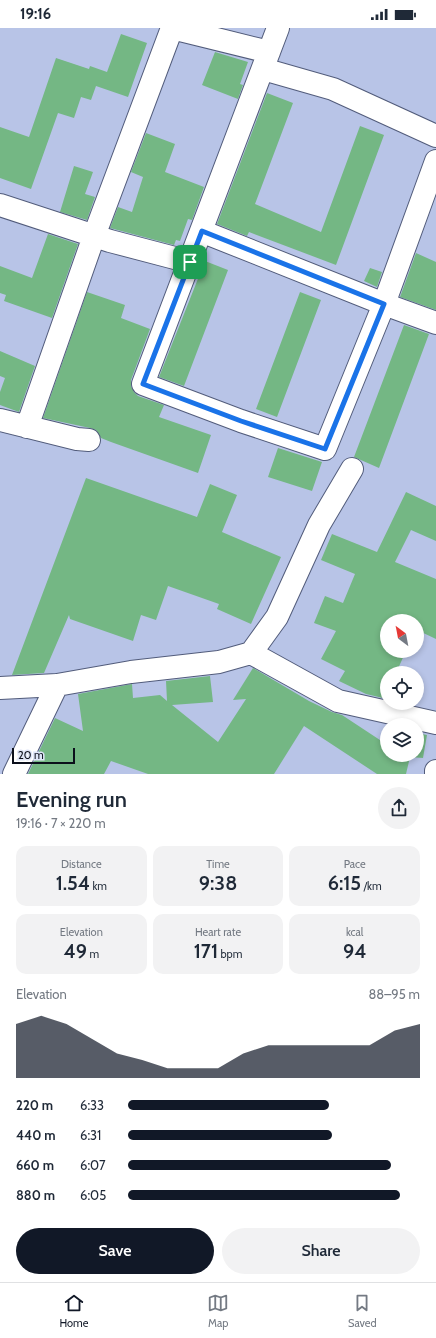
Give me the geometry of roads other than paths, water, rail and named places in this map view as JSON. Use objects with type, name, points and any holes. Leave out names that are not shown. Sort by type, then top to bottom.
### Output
[{"type":"street","points":[[27,427],[94,236],[172,28],[266,60],[436,136]]},
{"type":"street","points":[[278,28],[143,384],[241,421],[325,449],[384,304],[436,161]]},
{"type":"street","points":[[0,205],[94,236],[190,262]]},
{"type":"street","points":[[202,231],[384,304],[436,323]]},
{"type":"street","points":[[0,420],[78,439],[89,440]]},
{"type":"street","points":[[0,688],[56,685],[131,672],[218,662],[251,653],[277,617],[319,525],[352,468]]},
{"type":"street","points":[[251,653],[338,700],[436,723]]},
{"type":"street","points":[[14,774],[56,685]]}]
